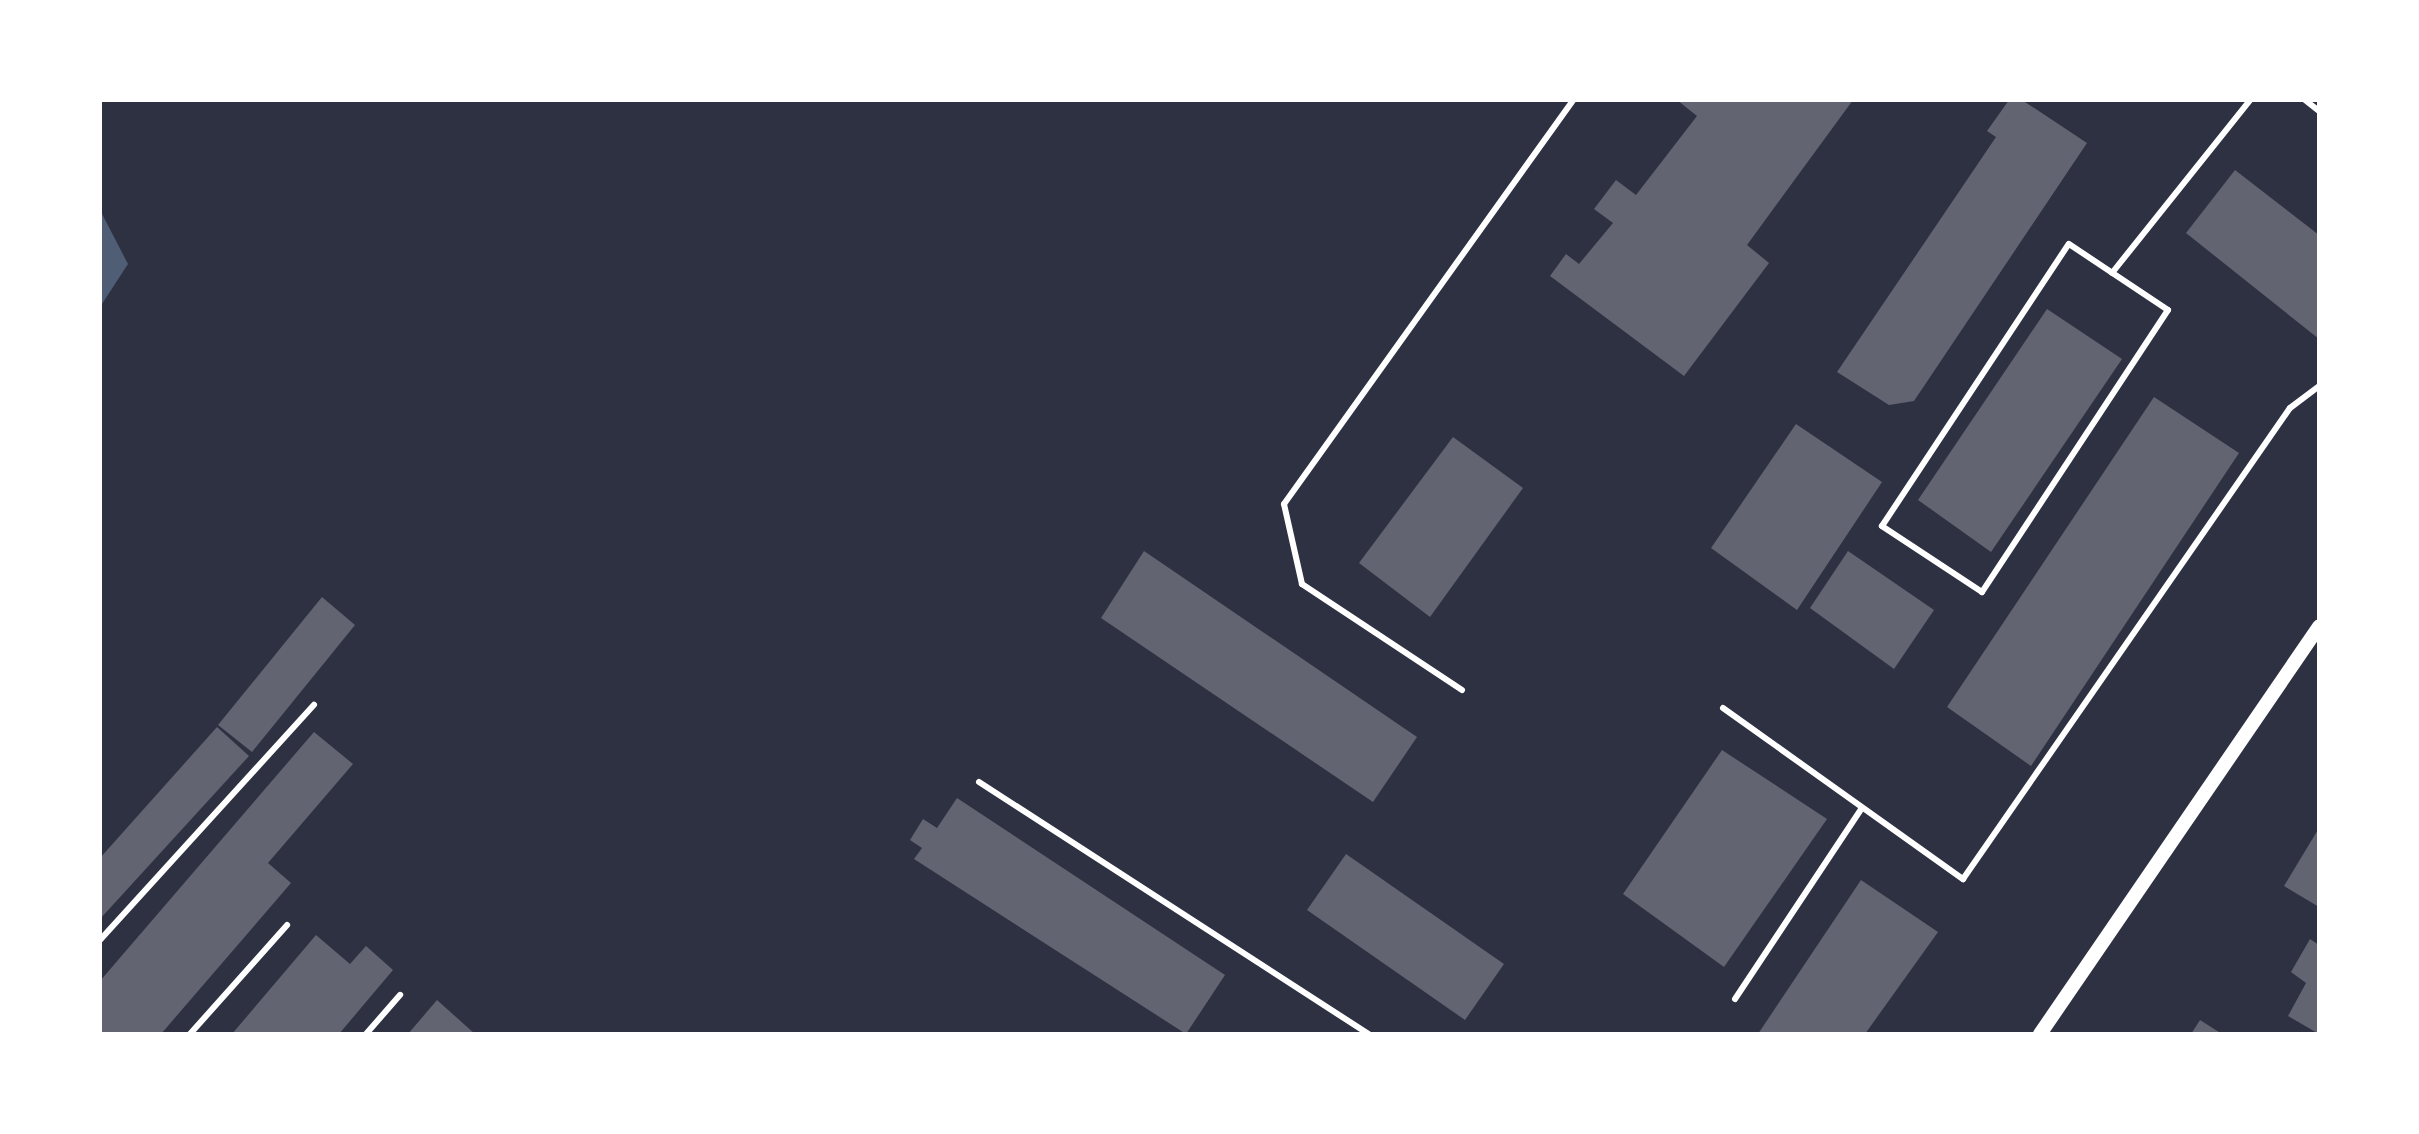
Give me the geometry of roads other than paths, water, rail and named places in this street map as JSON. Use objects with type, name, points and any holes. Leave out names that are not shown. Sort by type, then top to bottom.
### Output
[{"type":"street","points":[[2040,1034],[2319,626]]},
{"type":"lane","points":[[1462,690],[1302,584],[1284,504],[1573,100]]},
{"type":"lane","points":[[2112,273],[2250,100]]},
{"type":"lane","points":[[2305,100],[2319,111]]},
{"type":"lane","points":[[2069,244],[2112,273],[2168,310],[1982,592],[1882,526],[2069,244]]},
{"type":"lane","points":[[1723,708],[1963,879],[2290,408],[2319,386]]},
{"type":"lane","points":[[100,940],[314,705]]},
{"type":"lane","points":[[979,782],[1369,1034]]},
{"type":"lane","points":[[1735,999],[1862,808]]},
{"type":"lane","points":[[190,1034],[287,925]]},
{"type":"lane","points":[[366,1034],[400,995]]},
{"type":"water","points":[[100,210],[128,264],[100,307]]}]
